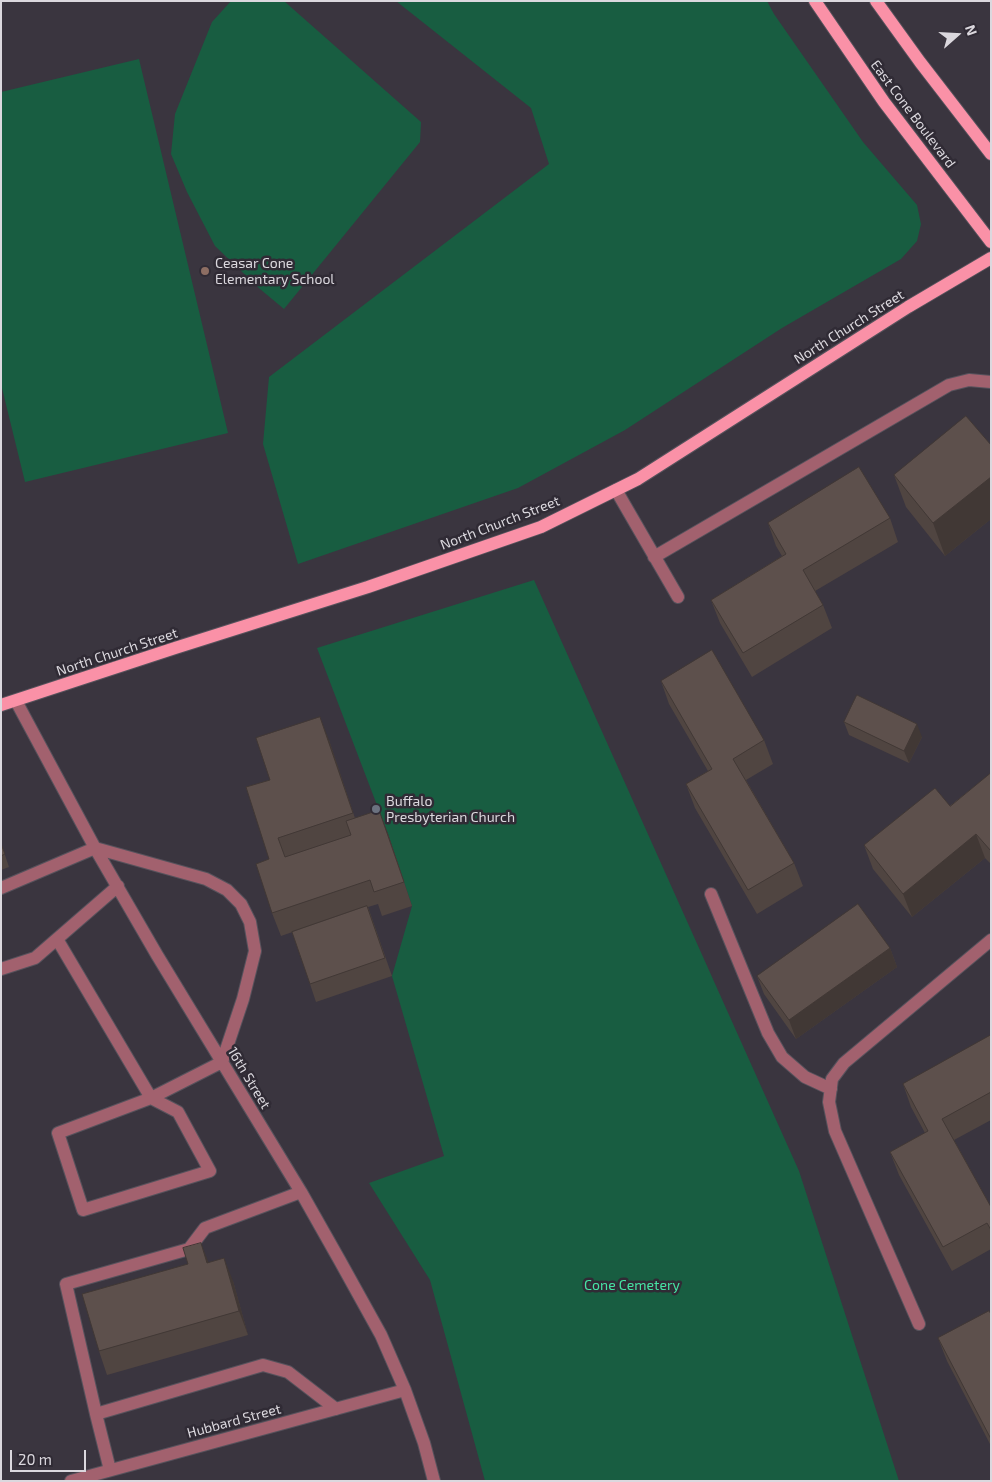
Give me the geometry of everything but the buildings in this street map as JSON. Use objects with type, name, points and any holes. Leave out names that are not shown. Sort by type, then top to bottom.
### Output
[{"type":"main road","name":"East Cone Boulevard","points":[[815,1],[884,102],[991,242]]},
{"type":"main road","points":[[876,1],[991,154]]},
{"type":"main road","name":"North Church Street","points":[[1,705],[368,587],[541,527],[638,480],[900,312],[991,258]]},
{"type":"street","points":[[654,557],[949,385],[969,380],[991,382]]},
{"type":"street","points":[[616,490],[678,598]]},
{"type":"street","name":"16th Street","points":[[16,701],[95,848],[157,955],[301,1192],[381,1335],[405,1390],[424,1443],[434,1481]]},
{"type":"street","points":[[1,888],[95,848],[206,879],[227,890],[241,904],[250,922],[255,951],[243,1000],[222,1062],[151,1098],[58,1133],[83,1210],[210,1170],[178,1112],[151,1098],[57,939]]},
{"type":"street","points":[[1,970],[35,958],[118,886]]},
{"type":"street","points":[[711,894],[768,1033],[782,1057],[805,1077],[831,1089]]},
{"type":"street","points":[[919,1324],[835,1131],[829,1102],[832,1079],[844,1063],[991,940]]},
{"type":"street","points":[[110,1470],[66,1284],[188,1249],[205,1228],[301,1192]]},
{"type":"street","points":[[96,1414],[263,1365],[288,1372],[336,1408]]},
{"type":"street","name":"Hubbard Street","points":[[72,1481],[405,1390]]},
{"type":"green space","points":[[231,1],[284,1],[421,122],[420,142],[284,309],[215,246],[187,192],[171,154],[175,114],[212,22]]},
{"type":"green space","points":[[396,1],[767,1],[774,14],[863,142],[917,205],[921,224],[917,241],[901,259],[782,328],[625,430],[518,488],[298,564],[263,444],[269,377],[549,164],[531,108]]},
{"type":"green space","points":[[139,59],[228,433],[25,482],[1,384],[1,92]]},
{"type":"green space","name":"Cone Cemetery","points":[[534,580],[799,1171],[899,1481],[485,1481],[430,1280],[369,1183],[444,1156],[392,976],[412,906],[388,834],[317,648]]},
{"type":"place","name":"Ceasar Cone Elementary School","points":[[205,271]]},
{"type":"place","name":"Buffalo Presbyterian Church","points":[[376,809]]}]
